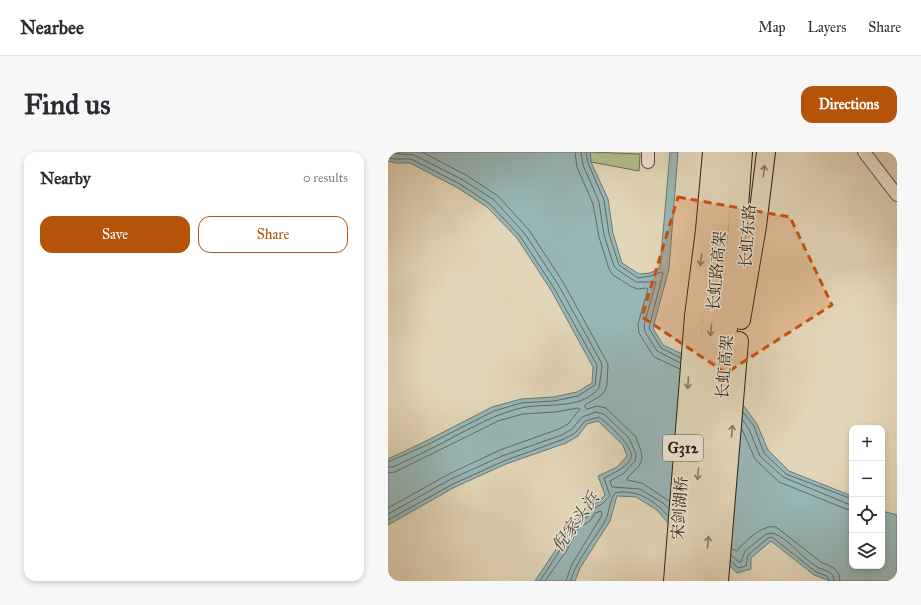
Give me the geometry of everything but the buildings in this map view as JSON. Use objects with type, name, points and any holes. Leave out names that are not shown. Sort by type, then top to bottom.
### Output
[{"type":"highway","points":[[706,152],[720,231]]},
{"type":"highway","name":"G312","points":[[712,152],[720,231]]},
{"type":"highway","points":[[720,152],[720,231]]},
{"type":"highway","name":"长虹路高架","points":[[689,581],[726,152]]},
{"type":"highway","name":"长虹高架","points":[[704,581],[720,231],[743,152]]},
{"type":"highway","points":[[720,231],[752,152]]},
{"type":"highway","name":"长虹东路","points":[[741,320],[752,152]]},
{"type":"highway","points":[[719,581],[741,320],[757,226],[766,152]]},
{"type":"highway","name":"宋剑湖桥","points":[[673,581],[694,316],[720,231]]},
{"type":"street","points":[[864,152],[897,195]]},
{"type":"highlighted area","points":[[678,197],[790,217],[832,305],[726,373],[642,317]]},
{"type":"green space","points":[[590,152],[640,154],[639,171],[591,162]]},
{"type":"water","name":"倪家头浜","points":[[388,152],[590,152],[591,162],[608,199],[613,233],[622,263],[639,274],[650,273],[660,268],[670,152],[678,152],[669,269],[653,328],[663,345],[693,359],[744,406],[757,424],[768,450],[789,471],[849,495],[849,569],[885,569],[885,512],[897,515],[897,581],[830,581],[814,575],[771,541],[751,558],[751,569],[737,573],[726,562],[674,530],[657,510],[636,497],[617,496],[610,521],[580,568],[575,581],[535,581],[559,545],[571,522],[584,514],[588,507],[599,501],[605,495],[598,476],[617,467],[627,456],[623,445],[598,421],[587,424],[578,436],[566,443],[506,464],[455,487],[388,525],[388,459],[492,407],[521,399],[553,397],[577,392],[592,383],[593,367],[551,290],[517,238],[487,207],[458,188],[410,163],[396,163],[388,161]]}]
